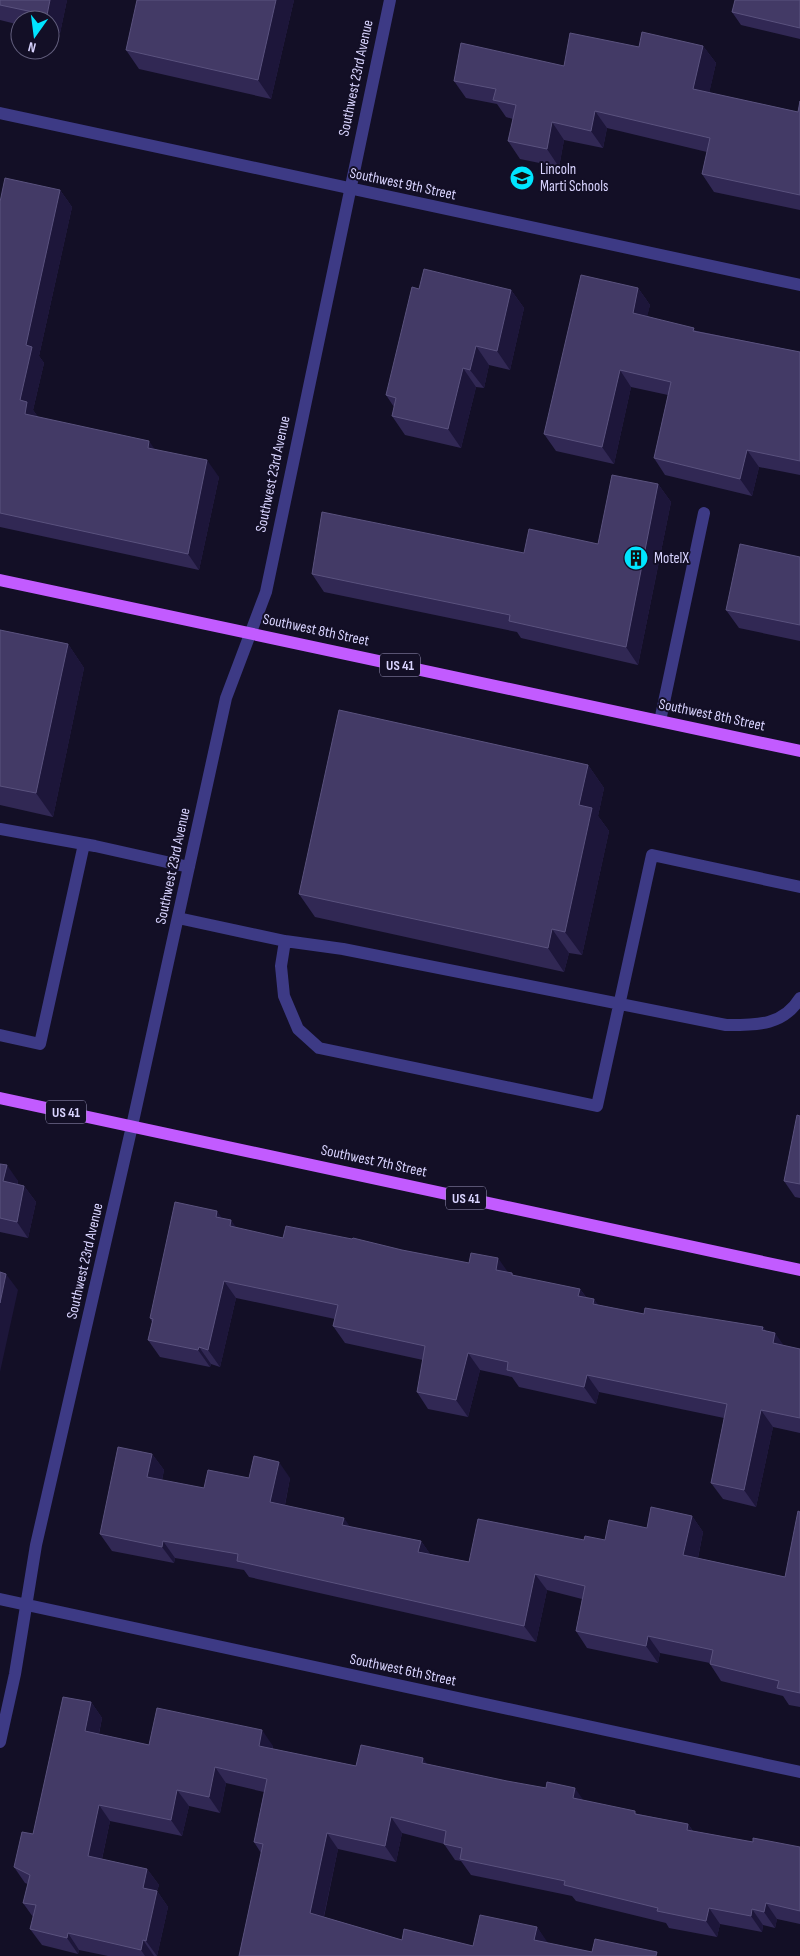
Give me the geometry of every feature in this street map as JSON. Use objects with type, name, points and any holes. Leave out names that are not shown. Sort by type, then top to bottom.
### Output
[{"type":"main road","name":"Southwest 8th Street","points":[[0,580],[800,751]]},
{"type":"main road","name":"Southwest 7th Street","points":[[0,1098],[800,1270]]},
{"type":"street","name":"Southwest 23rd Avenue","points":[[0,1742],[38,1536],[132,1126],[226,698],[266,592],[390,0]]},
{"type":"street","name":"Southwest 9th Street","points":[[0,114],[800,285]]},
{"type":"street","points":[[660,721],[704,513]]},
{"type":"street","points":[[0,829],[84,844],[189,867]]},
{"type":"street","points":[[0,1035],[40,1044],[84,844]]},
{"type":"street","points":[[285,941],[281,966],[284,996],[298,1029],[319,1048],[598,1106],[618,1004],[652,855],[800,887]]},
{"type":"street","points":[[178,918],[285,941],[343,950],[726,1025],[776,1021],[793,1010],[800,998]]},
{"type":"street","name":"Southwest 6th Street","points":[[0,1599],[800,1772]]},
{"type":"building","points":[[0,0],[50,0],[48,10],[24,10],[0,5]]},
{"type":"building","points":[[137,0],[276,0],[258,80],[126,50]]},
{"type":"building","points":[[735,0],[800,0],[800,28],[732,12]]},
{"type":"building","points":[[642,32],[703,46],[693,89],[798,112],[800,101],[800,195],[702,174],[710,138],[595,111],[591,131],[552,122],[547,149],[508,141],[516,105],[493,100],[496,89],[454,81],[461,43],[564,66],[570,33],[639,47]]},
{"type":"building","points":[[5,178],[60,190],[26,345],[32,347],[20,400],[27,402],[25,414],[149,441],[148,448],[207,460],[188,554],[0,513],[0,202]]},
{"type":"building","points":[[424,269],[511,290],[497,351],[476,346],[470,370],[463,368],[448,429],[392,416],[396,398],[386,395],[412,287],[419,289]]},
{"type":"building","points":[[581,275],[638,288],[633,313],[694,328],[693,331],[800,352],[800,461],[747,450],[740,479],[654,458],[671,382],[620,370],[602,447],[544,434]]},
{"type":"building","points":[[612,475],[658,484],[626,647],[509,621],[510,615],[312,574],[322,512],[524,553],[529,529],[598,544]]},
{"type":"building","points":[[740,544],[800,557],[800,625],[726,610]]},
{"type":"building","points":[[0,630],[68,644],[36,793],[0,786]]},
{"type":"building","points":[[339,710],[588,765],[579,805],[592,808],[565,932],[552,929],[548,948],[299,894]]},
{"type":"building","points":[[797,1115],[800,1116],[800,1184],[784,1181]]},
{"type":"building","points":[[0,1164],[7,1165],[3,1181],[24,1186],[17,1222],[0,1218]]},
{"type":"building","points":[[175,1202],[217,1211],[216,1217],[231,1220],[230,1226],[283,1238],[286,1226],[353,1238],[469,1263],[471,1253],[498,1258],[496,1270],[580,1289],[578,1296],[594,1299],[593,1304],[644,1314],[645,1308],[763,1327],[762,1330],[775,1333],[773,1343],[800,1349],[800,1418],[761,1410],[744,1490],[711,1483],[727,1404],[587,1375],[584,1387],[507,1370],[508,1362],[468,1353],[456,1400],[417,1392],[425,1346],[333,1326],[338,1305],[224,1281],[208,1350],[199,1347],[198,1350],[148,1340],[153,1319],[150,1318]]},
{"type":"building","points":[[0,1272],[6,1274],[0,1303]]},
{"type":"building","points":[[118,1447],[152,1454],[147,1477],[204,1488],[208,1470],[249,1478],[254,1456],[279,1462],[270,1502],[344,1518],[342,1525],[421,1541],[418,1552],[469,1562],[478,1519],[584,1540],[585,1536],[605,1540],[609,1520],[647,1528],[651,1507],[692,1516],[683,1555],[785,1577],[798,1511],[800,1512],[800,1693],[777,1688],[779,1681],[710,1664],[713,1650],[648,1636],[646,1646],[576,1631],[585,1586],[535,1574],[524,1626],[237,1561],[238,1554],[163,1541],[162,1547],[100,1534]]},
{"type":"building","points":[[63,1697],[91,1702],[85,1731],[149,1745],[157,1708],[262,1730],[259,1746],[356,1766],[361,1745],[423,1758],[422,1763],[507,1781],[546,1788],[547,1782],[575,1788],[573,1798],[635,1811],[635,1814],[688,1824],[687,1830],[753,1842],[753,1838],[800,1847],[800,1911],[766,1903],[764,1912],[752,1909],[751,1916],[709,1908],[706,1921],[657,1911],[658,1908],[564,1885],[565,1881],[460,1859],[462,1848],[444,1844],[446,1831],[391,1817],[385,1846],[327,1833],[310,1913],[402,1940],[404,1929],[473,1946],[480,1915],[537,1927],[534,1940],[592,1952],[595,1939],[657,1952],[656,1956],[239,1956],[263,1844],[254,1842],[267,1779],[215,1767],[209,1797],[177,1790],[171,1820],[99,1805],[88,1856],[147,1869],[143,1888],[157,1891],[146,1941],[143,1940],[141,1950],[68,1933],[67,1938],[30,1929],[36,1905],[23,1903],[30,1875],[14,1867],[22,1832],[33,1834]]},
{"type":"place","name":"Lincoln Marti Schools","points":[[522,178]]},
{"type":"place","name":"MotelX","points":[[636,558]]}]
